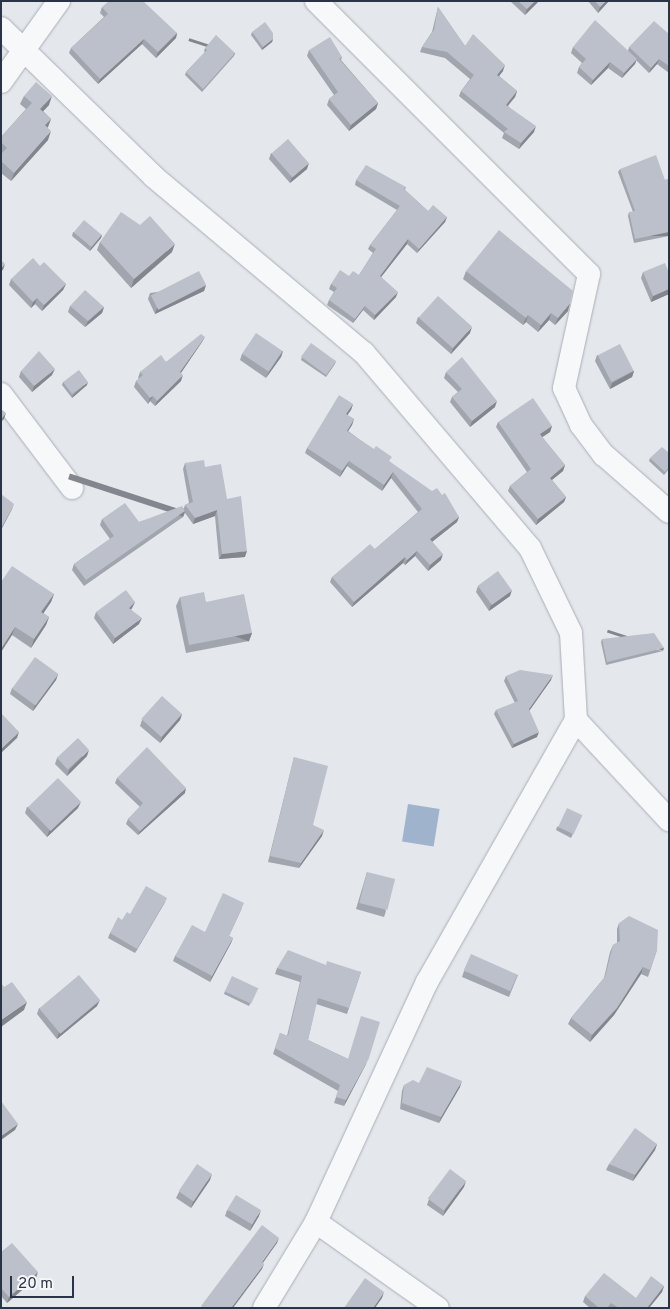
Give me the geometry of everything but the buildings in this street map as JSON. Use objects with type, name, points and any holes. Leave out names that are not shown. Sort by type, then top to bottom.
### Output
[{"type":"street","points":[[1,82],[59,1]]},
{"type":"street","points":[[316,1],[589,274],[564,388],[581,425],[604,456],[669,512]]},
{"type":"street","points":[[1,28],[154,177],[364,354],[530,548],[571,634],[576,720],[427,982],[316,1222],[264,1308]]},
{"type":"street","points":[[1,394],[72,488]]},
{"type":"street","points":[[576,720],[669,820]]},
{"type":"street","points":[[316,1222],[438,1308]]},
{"type":"water","points":[[408,804],[440,809],[434,847],[402,842]]}]
